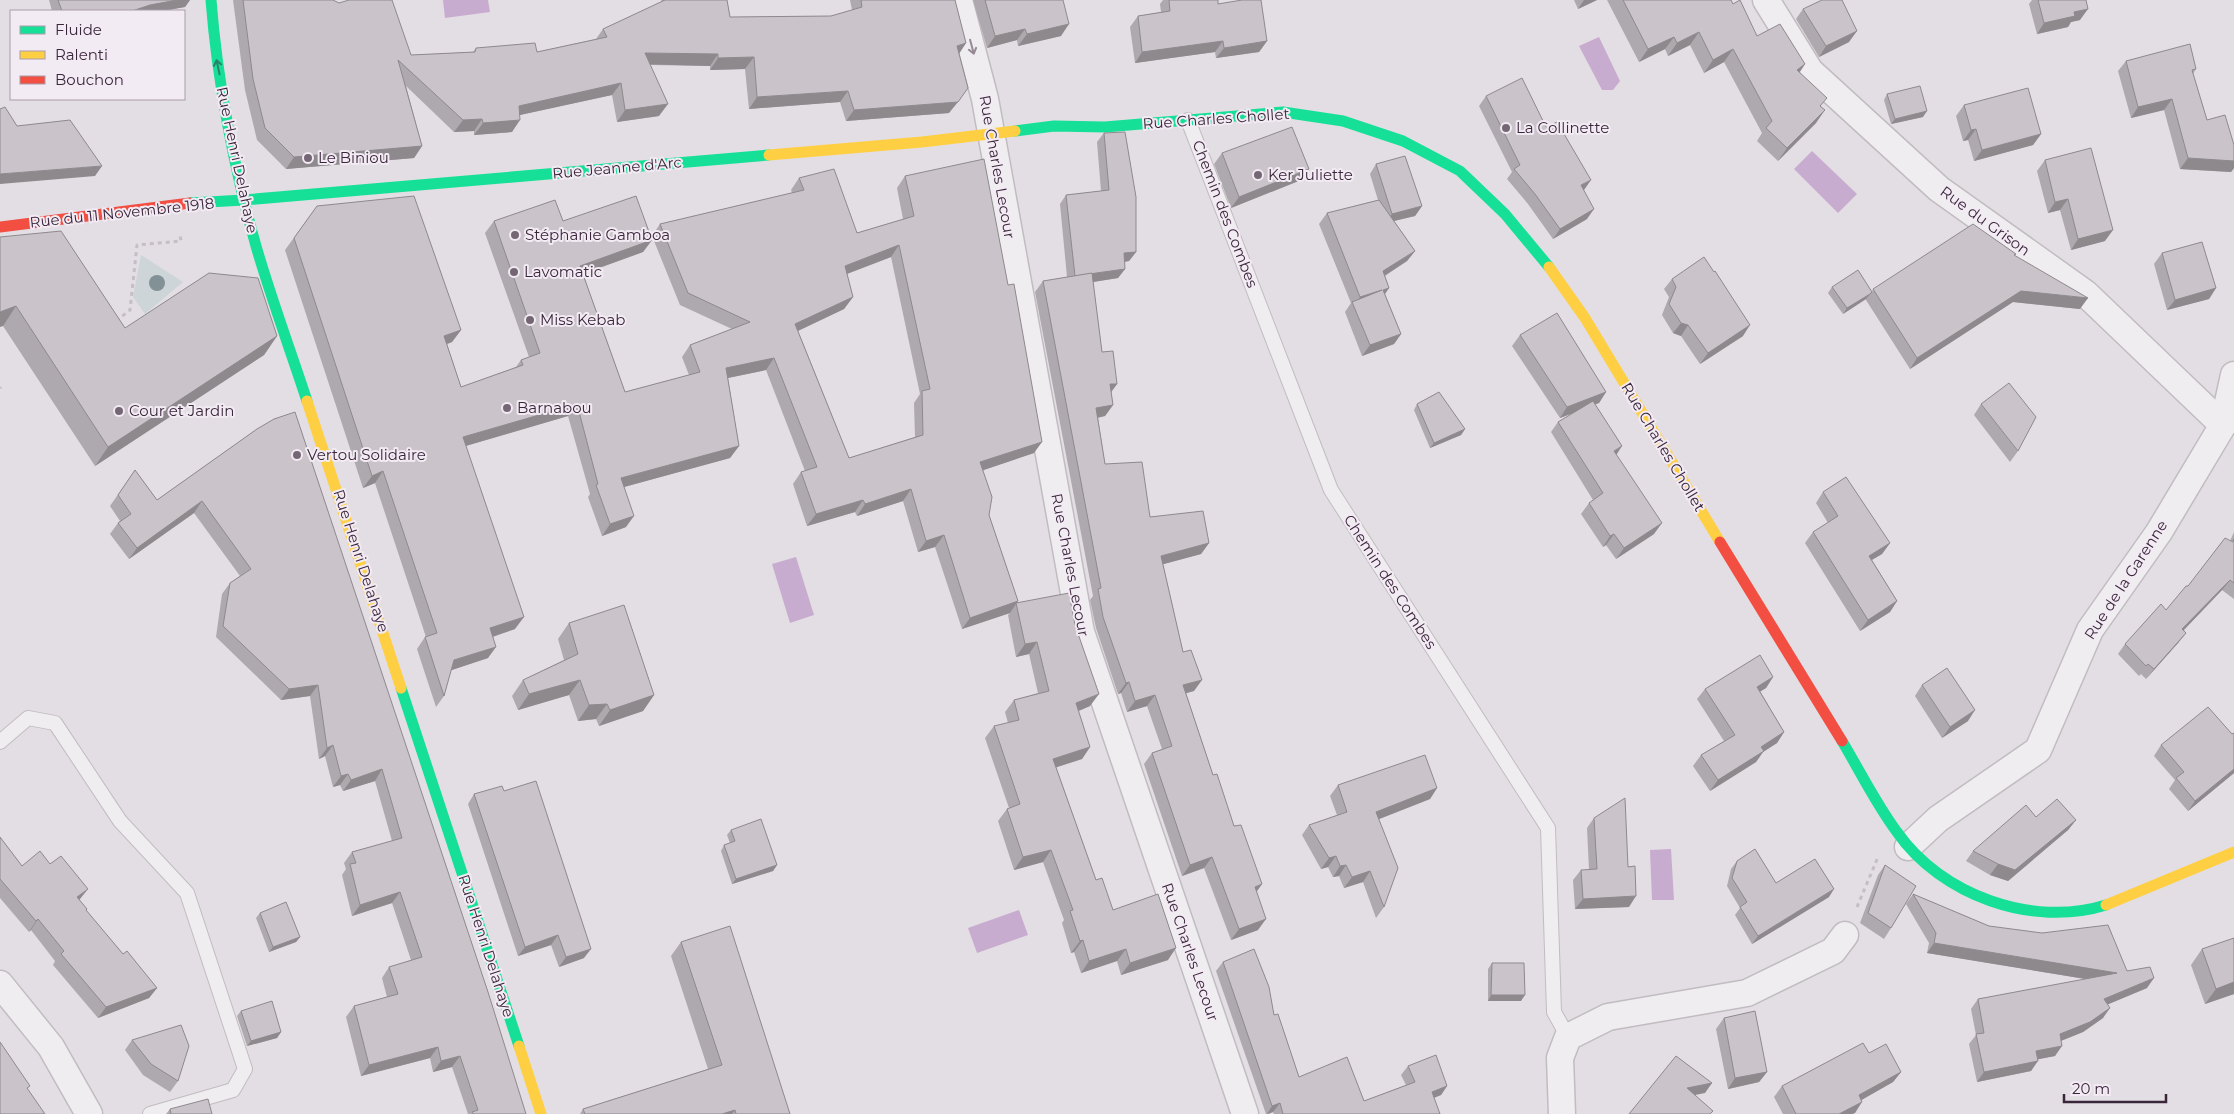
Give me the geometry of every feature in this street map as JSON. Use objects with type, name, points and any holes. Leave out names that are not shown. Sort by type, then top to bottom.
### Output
[{"type":"street","name":"Rue Henri Delahaye","points":[[212,0],[215,54],[244,200],[256,246],[541,1114]]},
{"type":"street","name":"Rue Charles Lecour","points":[[959,0],[982,88],[991,133],[1081,632],[1245,1114]]},
{"type":"street","name":"Rue du Grison","points":[[1766,0],[1810,70],[1939,189],[2085,293],[2229,428]]},
{"type":"street","name":"Rue Charles Chollet","points":[[991,133],[1054,126],[1105,127],[1283,112],[1344,121],[1403,141],[1460,171],[1505,214],[1547,264],[1585,318],[1892,825],[1908,847],[1942,876],[1975,896],[2017,909],[2043,912],[2082,910],[2114,902],[2234,852]]},
{"type":"street","name":"Rue Jeanne d'Arc","points":[[244,200],[922,142],[991,133]]},
{"type":"street","name":"Rue du 11 Novembre 1918","points":[[0,227],[180,203],[244,200]]},
{"type":"street","name":"Rue de la Garenne","points":[[1908,847],[1938,819],[2038,750],[2090,630],[2229,428],[2234,375]]},
{"type":"street","points":[[1562,1114],[1560,1058],[1568,1037],[1608,1017],[1747,992],[1833,951],[1845,935]]},
{"type":"street","points":[[0,984],[51,1048],[89,1114]]},
{"type":"lane","name":"Chemin des Combes","points":[[1188,120],[1331,490],[1548,828],[1554,1012],[1568,1037]]},
{"type":"lane","points":[[0,742],[28,718],[55,724],[120,821],[187,893],[245,1069],[233,1090],[150,1114]]},
{"type":"path","points":[[109,327],[130,310],[137,245],[181,241],[180,234]]},
{"type":"path","points":[[1845,935],[1881,849]]},
{"type":"shaded area","points":[[443,0],[488,0],[490,12],[445,18]]},
{"type":"shaded area","points":[[1599,37],[1620,81],[1613,90],[1602,90],[1579,46]]},
{"type":"shaded area","points":[[1812,151],[1857,194],[1838,213],[1794,169]]},
{"type":"shaded area","points":[[141,255],[183,282],[145,314],[133,297]]},
{"type":"shaded area","points":[[796,557],[814,615],[790,623],[772,564]]},
{"type":"shaded area","points":[[1671,849],[1674,900],[1652,900],[1650,850]]},
{"type":"shaded area","points":[[1019,910],[1028,935],[977,953],[968,928]]},
{"type":"building","points":[[58,0],[177,0],[135,10],[62,10]]},
{"type":"building","points":[[243,0],[333,0],[339,3],[349,0],[392,0],[411,55],[475,52],[476,48],[535,43],[537,52],[607,37],[603,29],[665,0],[727,0],[730,17],[831,16],[862,7],[861,0],[955,0],[966,43],[957,46],[968,88],[958,102],[854,110],[848,91],[757,97],[754,57],[718,58],[718,54],[645,53],[668,104],[625,110],[621,83],[519,106],[520,120],[483,123],[482,119],[463,120],[398,60],[422,146],[294,157],[265,128],[253,79]]},
{"type":"building","points":[[985,0],[1063,0],[1069,24],[1027,34],[1025,29],[995,36]]},
{"type":"building","points":[[1169,0],[1218,0],[1218,4],[1242,0],[1261,0],[1267,41],[1224,48],[1223,41],[1142,52],[1138,16],[1170,11]]},
{"type":"building","points":[[1623,0],[1731,0],[1733,4],[1740,0],[1757,36],[1780,24],[1805,64],[1797,70],[1827,98],[1820,106],[1825,110],[1787,148],[1766,128],[1772,121],[1733,49],[1713,60],[1699,32],[1677,43],[1674,37],[1648,49]]},
{"type":"building","points":[[1822,0],[1842,0],[1857,31],[1826,46],[1803,9]]},
{"type":"building","points":[[2038,0],[2086,0],[2088,9],[2074,12],[2075,16],[2044,23]]},
{"type":"building","points":[[2190,44],[2196,69],[2192,70],[2207,120],[2225,115],[2234,145],[2234,161],[2188,158],[2172,99],[2138,107],[2126,61]]},
{"type":"building","points":[[1522,78],[1546,127],[1557,122],[1591,180],[1581,185],[1594,209],[1560,229],[1514,169],[1520,165],[1486,96]]},
{"type":"building","points":[[1920,86],[1927,111],[1895,119],[1887,94]]},
{"type":"building","points":[[2028,88],[2041,134],[1982,150],[1976,129],[1971,130],[1964,105]]},
{"type":"building","points":[[5,107],[17,126],[70,120],[102,166],[0,174],[0,109]]},
{"type":"building","name":"Ker Juliette","points":[[1292,127],[1309,169],[1239,197],[1222,153]]},
{"type":"building","points":[[1125,132],[1136,197],[1136,252],[1124,253],[1125,269],[1075,276],[1066,195],[1109,190],[1104,133]]},
{"type":"building","points":[[2091,148],[2113,230],[2078,239],[2068,199],[2055,202],[2045,160]]},
{"type":"building","points":[[1405,156],[1422,206],[1392,214],[1376,164]]},
{"type":"building","points":[[984,159],[1008,285],[1014,284],[1042,442],[980,462],[992,497],[989,515],[1018,601],[970,618],[944,535],[926,541],[911,489],[865,504],[863,500],[816,514],[801,472],[817,467],[774,358],[726,368],[739,446],[621,478],[634,516],[610,524],[596,485],[598,484],[577,404],[463,437],[524,617],[490,628],[496,647],[454,660],[444,696],[425,637],[437,633],[383,471],[372,476],[294,238],[317,206],[414,196],[461,330],[444,336],[461,387],[523,365],[521,360],[540,353],[494,221],[555,200],[563,221],[636,196],[652,240],[580,266],[625,392],[700,372],[690,345],[750,322],[688,293],[660,224],[804,190],[799,178],[834,169],[857,233],[914,216],[905,176]],"holes":[[[899,245],[930,389],[922,391],[923,435],[849,458],[795,324],[853,297],[845,266]]]},
{"type":"building","points":[[1379,200],[1415,251],[1383,271],[1389,288],[1383,290],[1401,334],[1370,345],[1352,302],[1382,290],[1360,297],[1327,213]]},
{"type":"building","points":[[1973,224],[2016,254],[2014,255],[2088,298],[2021,291],[1917,358],[1873,289]]},
{"type":"building","name":"Cour et Jardin","points":[[61,231],[125,328],[209,273],[258,278],[277,336],[108,447],[16,306],[0,312],[0,237]]},
{"type":"building","points":[[2202,242],[2216,288],[2175,300],[2162,253]]},
{"type":"building","points":[[1704,257],[1750,325],[1708,353],[1688,325],[1681,323],[1669,304],[1676,287],[1672,279]]},
{"type":"building","points":[[1858,270],[1872,292],[1847,308],[1832,287]]},
{"type":"building","points":[[1092,273],[1102,352],[1113,351],[1117,384],[1110,384],[1113,405],[1096,408],[1105,464],[1142,462],[1150,517],[1203,511],[1209,543],[1161,556],[1183,652],[1191,650],[1202,680],[1183,685],[1213,775],[1217,774],[1234,826],[1241,825],[1262,884],[1255,887],[1266,919],[1239,929],[1212,857],[1190,865],[1152,753],[1172,746],[1155,695],[1135,701],[1129,682],[1126,683],[1103,617],[1098,589],[1101,588],[1043,281]]},
{"type":"building","points":[[1557,313],[1606,392],[1567,407],[1520,335]]},
{"type":"building","points":[[2009,383],[2036,417],[2018,451],[1981,404]]},
{"type":"building","points":[[1439,392],[1465,429],[1434,443],[1417,404]]},
{"type":"building","points":[[1593,401],[1622,446],[1614,451],[1662,523],[1624,548],[1614,534],[1610,536],[1589,503],[1603,493],[1558,422]]},
{"type":"building","points":[[295,412],[488,992],[526,1114],[474,1114],[472,1112],[478,1110],[460,1056],[441,1061],[438,1047],[369,1065],[354,1006],[398,994],[389,967],[422,957],[400,892],[360,905],[350,864],[356,863],[352,852],[402,838],[382,769],[351,780],[348,774],[341,776],[333,745],[327,748],[318,685],[289,689],[223,626],[230,583],[251,569],[202,501],[137,548],[118,523],[131,514],[118,495],[135,470],[157,500],[257,429],[274,419]]},
{"type":"building","points":[[1846,477],[1890,543],[1869,556],[1897,601],[1868,620],[1813,532],[1838,516],[1823,492]]},
{"type":"building","points":[[2225,538],[2233,542],[2234,539],[2234,583],[2230,580],[2182,629],[2186,633],[2154,669],[2148,664],[2146,666],[2125,644],[2161,604],[2166,610],[2188,586]]},
{"type":"building","points":[[1069,593],[1075,625],[1099,694],[1076,703],[1090,747],[1053,759],[1096,880],[1102,878],[1113,910],[1158,894],[1176,948],[1130,963],[1126,949],[1089,961],[1083,940],[1080,941],[1070,911],[1073,910],[1051,850],[1023,857],[1007,809],[1020,804],[994,726],[1019,720],[1014,700],[1049,691],[1037,642],[1025,644],[1016,603]]},
{"type":"building","points":[[624,605],[654,695],[610,710],[607,704],[589,705],[580,680],[529,694],[523,680],[578,654],[569,623]]},
{"type":"building","points":[[1760,655],[1773,677],[1757,687],[1784,732],[1761,747],[1764,751],[1718,780],[1701,755],[1735,735],[1705,689]]},
{"type":"building","points":[[1947,668],[1975,710],[1950,727],[1922,685]]},
{"type":"building","points":[[2208,707],[2232,734],[2234,733],[2234,769],[2195,801],[2176,778],[2184,772],[2161,745]]},
{"type":"building","points":[[1425,755],[1437,788],[1376,812],[1398,868],[1384,907],[1370,871],[1352,877],[1346,865],[1340,866],[1336,856],[1329,858],[1309,825],[1347,812],[1338,785]]},
{"type":"building","points":[[536,781],[591,949],[566,957],[558,935],[525,947],[474,794],[502,786],[504,791]]},
{"type":"building","points":[[1625,798],[1628,867],[1635,866],[1636,896],[1583,899],[1581,870],[1597,869],[1594,818]]},
{"type":"building","points":[[2057,799],[2076,820],[2015,870],[1998,864],[1973,851],[2026,805],[2036,817]]},
{"type":"building","points":[[761,819],[777,865],[736,879],[724,845],[735,841],[731,830]]},
{"type":"building","points":[[0,837],[22,866],[40,851],[50,864],[61,856],[88,889],[77,897],[86,910],[123,954],[127,951],[157,988],[106,1007],[61,954],[64,951],[38,919],[36,921],[0,879]]},
{"type":"building","points":[[1755,849],[1776,883],[1815,859],[1834,889],[1758,936],[1740,907],[1747,902],[1732,878],[1737,861]]},
{"type":"building","points":[[1885,865],[1916,886],[1891,928],[1868,913]]},
{"type":"building","points":[[1913,894],[1989,926],[2042,933],[2108,925],[2127,971],[2150,967],[2154,978],[2104,999],[2110,1008],[2090,1022],[2060,1034],[2062,1046],[2036,1051],[2038,1061],[1984,1072],[1976,1034],[1984,1033],[1978,999],[2117,973],[1934,943],[1936,933]]},
{"type":"building","points":[[286,902],[300,937],[273,947],[260,913]]},
{"type":"building","points":[[730,926],[790,1114],[736,1114],[735,1110],[722,1114],[585,1114],[583,1109],[722,1065],[681,942]]},
{"type":"building","points":[[2234,938],[2234,982],[2216,989],[2202,949]]},
{"type":"building","points":[[1254,949],[1269,987],[1274,1015],[1278,1014],[1299,1077],[1347,1057],[1364,1101],[1415,1082],[1408,1066],[1436,1055],[1447,1086],[1432,1092],[1440,1114],[1283,1114],[1280,1103],[1272,1106],[1223,962]]},
{"type":"building","points":[[1492,963],[1524,963],[1525,995],[1491,995]]},
{"type":"building","points":[[272,1001],[281,1032],[251,1041],[241,1011]]},
{"type":"building","points":[[1755,1011],[1767,1072],[1735,1078],[1724,1018]]},
{"type":"building","points":[[181,1025],[189,1046],[178,1081],[151,1064],[132,1040]]},
{"type":"building","points":[[0,1042],[30,1086],[27,1088],[45,1114],[0,1114]]},
{"type":"building","points":[[1863,1043],[1869,1053],[1886,1044],[1901,1072],[1859,1095],[1862,1102],[1839,1114],[1796,1114],[1782,1086]]},
{"type":"building","points":[[1676,1056],[1712,1083],[1687,1088],[1713,1111],[1710,1114],[1629,1114]]},
{"type":"building","points":[[208,1099],[212,1114],[171,1114],[170,1109]]},
{"type":"traffic: fast","points":[[211,0],[217,61],[227,124],[248,217],[274,304],[307,401]]},
{"type":"traffic: fast","points":[[1015,131],[1054,126],[1105,127],[1283,112],[1343,121],[1403,141],[1460,171],[1505,214],[1549,267]]},
{"type":"traffic: fast","points":[[190,203],[769,155]]},
{"type":"traffic: fast","points":[[401,688],[519,1046]]},
{"type":"traffic: fast","points":[[1842,741],[1875,799],[1897,832],[1916,854],[1938,873],[1963,889],[1990,901],[2019,909],[2048,912],[2078,911],[2106,905]]},
{"type":"traffic: slow","points":[[769,155],[922,142],[1015,131]]},
{"type":"traffic: slow","points":[[1549,267],[1585,318],[1720,542]]},
{"type":"traffic: slow","points":[[307,401],[401,688]]},
{"type":"traffic: slow","points":[[2106,905],[2234,852]]},
{"type":"traffic: slow","points":[[519,1046],[541,1114]]},
{"type":"traffic: jam","points":[[0,227],[190,203]]},
{"type":"traffic: jam","points":[[1720,542],[1842,741]]},
{"type":"place","name":"La Collinette","points":[[1506,128]]},
{"type":"place","name":"Le Biniou","points":[[308,158]]},
{"type":"place","name":"Ker Juliette","points":[[1258,175]]},
{"type":"place","name":"Stéphanie Gamboa","points":[[515,235]]},
{"type":"place","name":"Lavomatic","points":[[514,272]]},
{"type":"place","name":"Miss Kebab","points":[[530,320]]},
{"type":"place","name":"Barnabou","points":[[507,408]]},
{"type":"place","name":"Cour et Jardin","points":[[119,411]]},
{"type":"place","name":"Vertou Solidaire","points":[[297,455]]}]
